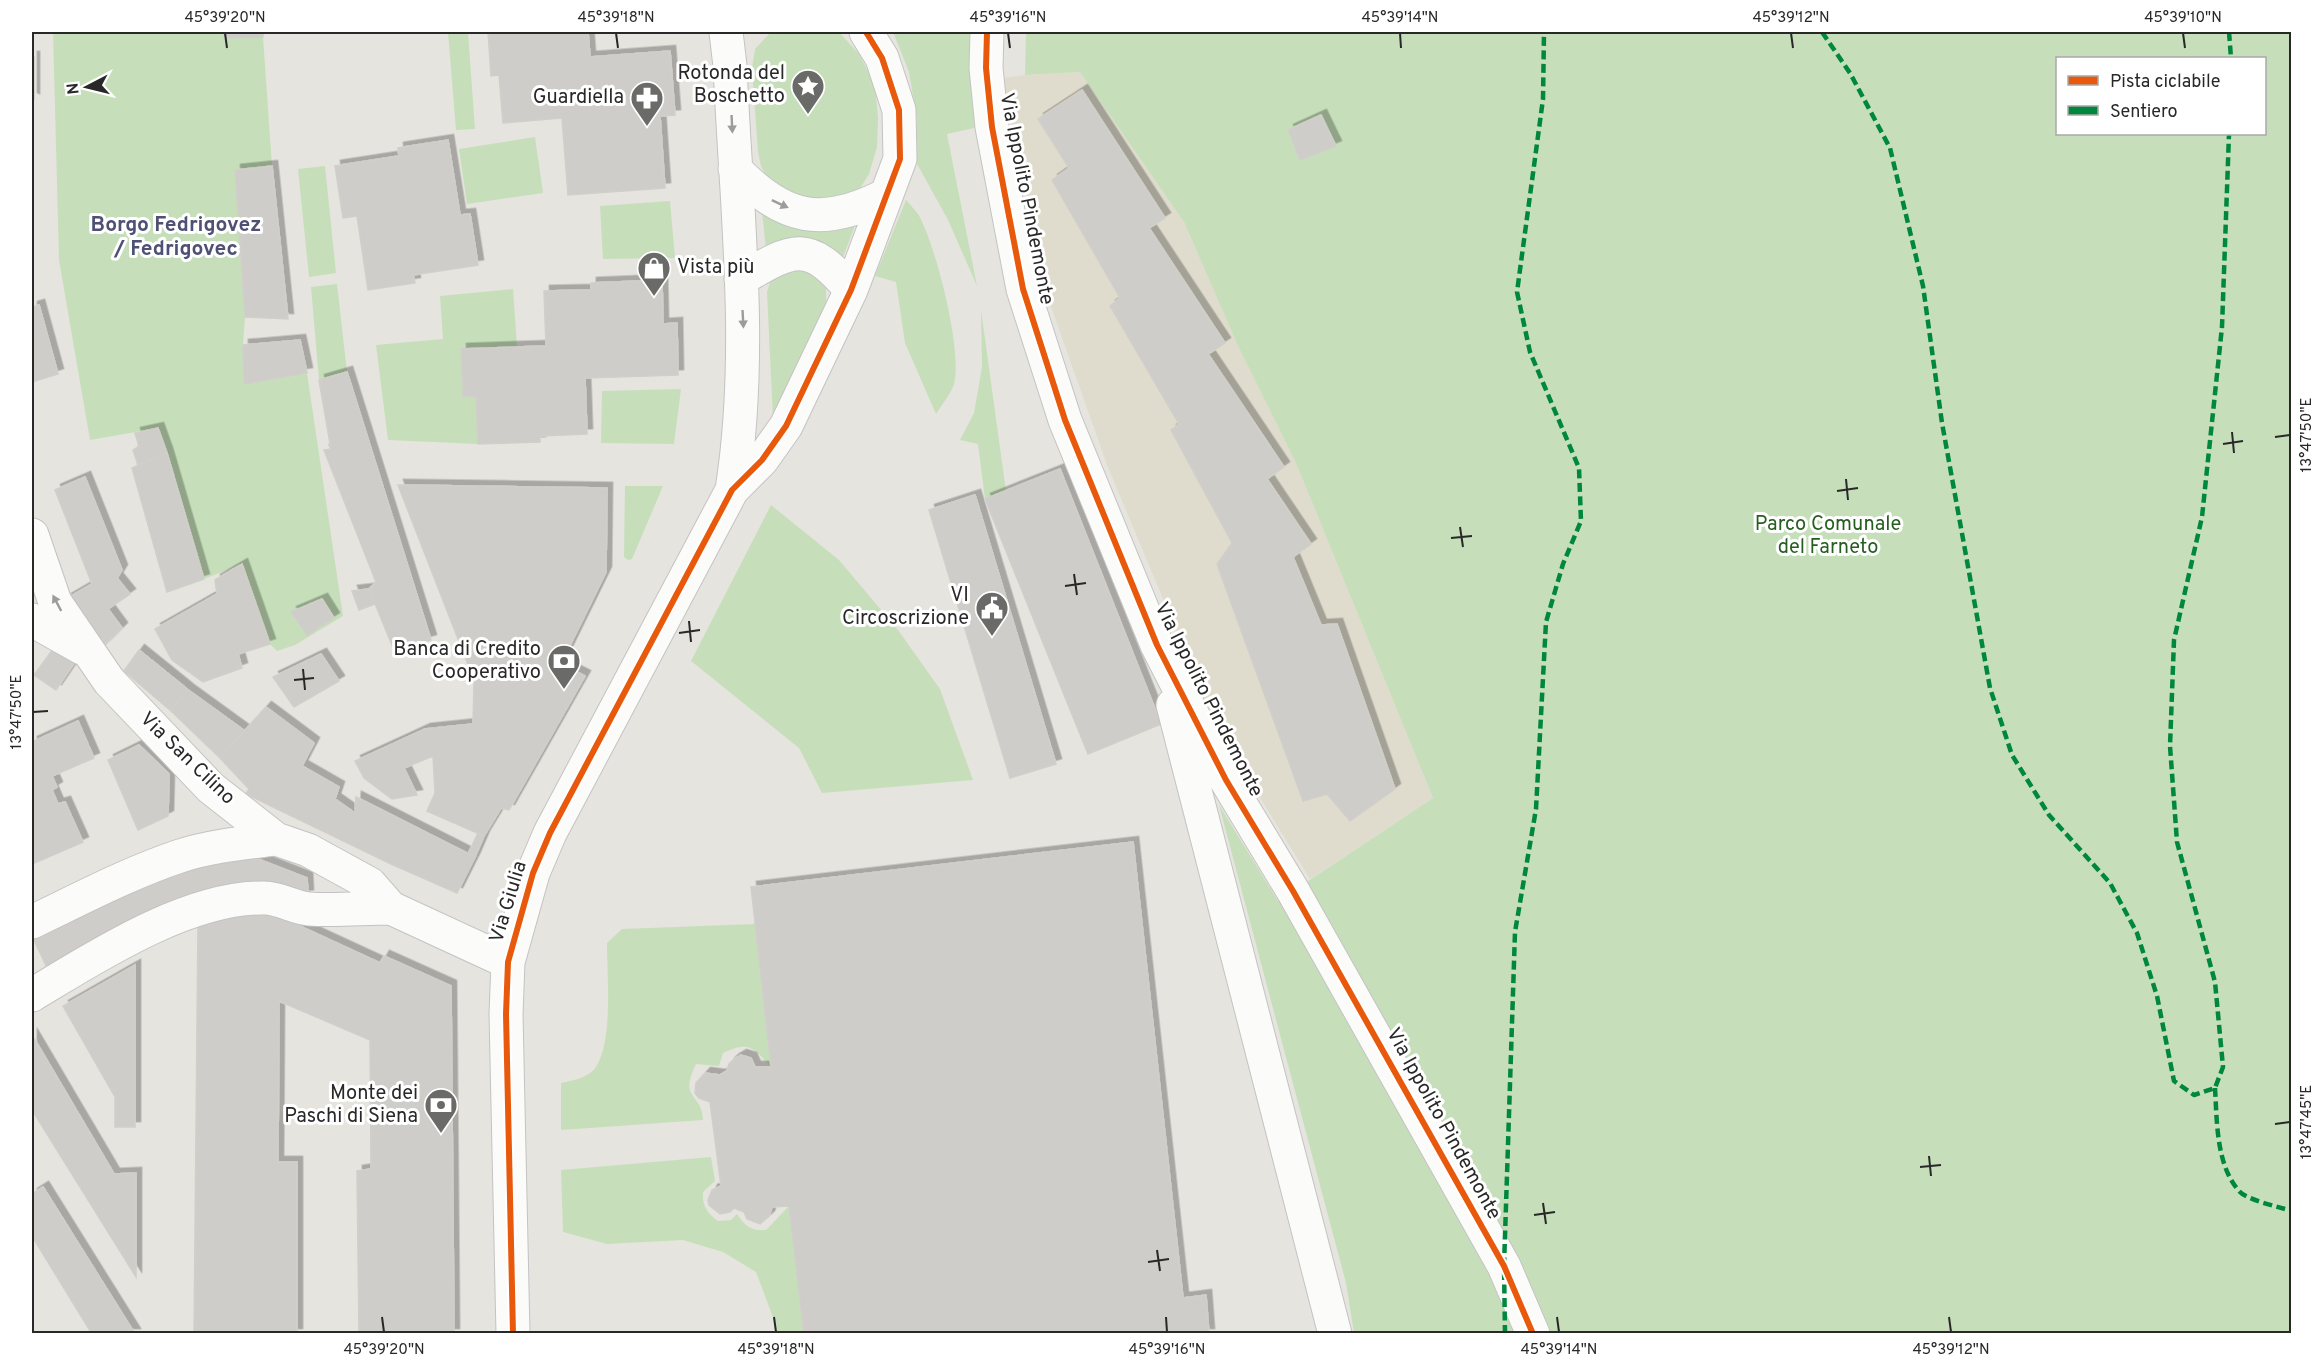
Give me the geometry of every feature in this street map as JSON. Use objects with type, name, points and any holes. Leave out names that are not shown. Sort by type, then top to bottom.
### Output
[{"type":"street","points":[[726,32],[730,66],[744,338],[740,440],[732,490]]},
{"type":"street","points":[[730,66],[735,32]]},
{"type":"street","points":[[730,66],[742,37],[747,32]]},
{"type":"street","points":[[732,490],[762,460],[786,426],[851,290],[900,159],[899,110],[882,58],[866,32]]},
{"type":"street","name":"Via Ippolito Pindemonte","points":[[987,32],[986,68],[992,127],[1023,290],[1065,420],[1157,645],[1226,780],[1293,891],[1504,1266],[1533,1334]]},
{"type":"street","points":[[735,169],[753,188],[780,206],[811,215],[859,209],[886,195]]},
{"type":"street","points":[[741,279],[769,262],[794,253],[816,256],[851,290]]},
{"type":"street","name":"Via Giulia","points":[[513,1334],[506,1067],[508,962],[533,873],[550,833],[732,490]]},
{"type":"street","name":"Via San Cilino","points":[[32,535],[55,602],[89,652],[110,681],[212,789],[276,839],[308,850],[370,884],[391,908],[508,962]]},
{"type":"street","points":[[32,620],[89,652]]},
{"type":"street","name":"Via Ippolito Pindemonte","points":[[1157,645],[1332,1313],[1335,1334]]},
{"type":"street","points":[[32,922],[147,868],[182,855],[229,844],[276,839]]},
{"type":"street","points":[[32,995],[87,961],[164,922],[230,901],[267,898],[307,909],[391,908]]},
{"type":"shaded area","points":[[1080,72],[1184,222],[1238,346],[1296,463],[1433,798],[1310,879],[1217,728],[1107,465],[1043,284],[1003,78]]},
{"type":"green space","points":[[53,32],[224,32],[225,38],[263,37],[272,166],[235,170],[245,317],[243,345],[245,383],[307,373],[343,616],[295,645],[277,651],[270,644],[242,564],[204,579],[158,428],[90,440],[59,260]]},
{"type":"green space","points":[[448,32],[468,32],[475,129],[456,130]]},
{"type":"green space","points":[[771,32],[839,32],[859,54],[875,85],[878,118],[877,147],[869,174],[861,187],[848,197],[806,203],[770,184],[761,166],[752,68],[755,49]]},
{"type":"green space","points":[[893,32],[973,32],[974,128],[947,134],[977,286],[948,220],[916,162],[917,119],[909,72]]},
{"type":"green space","name":"Parco Comunale del Farneto","points":[[1026,32],[2291,32],[2291,1333],[1354,1333],[1346,1283],[1219,805],[1278,901],[1433,798],[1296,463],[1238,346],[1184,222],[1080,72],[1025,75]]},
{"type":"green space","points":[[535,137],[543,193],[467,204],[459,149]]},
{"type":"green space","points":[[325,166],[336,273],[309,277],[298,169]]},
{"type":"green space","points":[[906,200],[918,214],[925,228],[940,273],[952,326],[956,372],[953,387],[936,414],[905,343],[896,282],[875,276]]},
{"type":"green space","points":[[670,201],[675,258],[603,259],[600,206]]},
{"type":"green space","points":[[762,211],[787,223],[808,229],[829,229],[856,223],[840,265],[766,250]]},
{"type":"green space","points":[[798,264],[826,283],[826,305],[773,419],[767,292],[771,279]]},
{"type":"green space","points":[[337,284],[347,372],[319,380],[311,287]]},
{"type":"green space","points":[[513,289],[517,347],[461,349],[463,396],[476,396],[478,444],[388,440],[376,345],[443,339],[440,296]]},
{"type":"green space","points":[[981,310],[1006,491],[985,499],[978,444],[960,440],[974,413],[982,367]]},
{"type":"green space","points":[[681,389],[674,444],[601,443],[602,391]]},
{"type":"green space","points":[[625,486],[663,486],[632,559],[628,560],[624,557]]},
{"type":"green space","points":[[771,505],[839,560],[898,630],[940,689],[973,780],[822,793],[799,748],[691,661]]},
{"type":"green space","points":[[755,924],[771,1067],[755,1051],[745,1047],[723,1053],[719,1066],[696,1064],[689,1084],[690,1091],[702,1111],[703,1120],[561,1130],[561,1083],[590,1073],[597,1065],[602,1053],[608,1006],[607,943],[622,929]]},
{"type":"green space","points":[[711,1157],[715,1181],[703,1192],[703,1201],[708,1212],[718,1221],[731,1220],[737,1214],[749,1227],[766,1230],[789,1206],[804,1333],[776,1333],[774,1320],[756,1272],[723,1252],[683,1240],[607,1244],[563,1232],[561,1170]]},
{"type":"building","points":[[224,32],[263,32],[263,37],[224,38]]},
{"type":"building","points":[[488,32],[588,32],[590,57],[670,51],[675,115],[660,116],[665,188],[568,195],[562,118],[503,123],[499,75],[491,76]]},
{"type":"building","points":[[32,57],[34,57],[34,99],[32,98]]},
{"type":"building","points":[[1082,90],[1165,218],[1149,228],[1225,343],[1208,354],[1284,467],[1267,479],[1311,544],[1293,557],[1321,625],[1337,624],[1395,789],[1350,821],[1327,794],[1303,801],[1217,564],[1232,543],[1171,430],[1179,424],[1110,306],[1120,298],[1052,180],[1069,168],[1038,119]]},
{"type":"building","points":[[1321,115],[1336,146],[1300,160],[1288,130]]},
{"type":"building","points":[[448,140],[460,215],[470,214],[478,265],[413,275],[415,283],[368,290],[357,216],[343,218],[335,166],[399,156],[398,148]]},
{"type":"building","points":[[272,166],[288,319],[245,317],[235,170]]},
{"type":"building","points":[[662,280],[663,324],[677,323],[678,375],[585,378],[587,434],[540,436],[540,442],[478,444],[476,396],[463,397],[461,349],[546,346],[544,291],[591,290],[591,283]]},
{"type":"building","points":[[39,305],[58,374],[32,382],[32,307]]},
{"type":"building","points":[[300,340],[307,373],[244,384],[243,345]]},
{"type":"building","points":[[347,372],[431,640],[394,650],[369,589],[376,582],[324,450],[331,449],[319,380]]},
{"type":"building","points":[[158,428],[167,453],[138,465],[133,450],[139,446],[135,433]]},
{"type":"building","points":[[167,453],[204,579],[167,592],[132,468]]},
{"type":"building","points":[[1060,469],[1161,724],[1088,754],[985,499]]},
{"type":"building","points":[[85,477],[122,570],[117,578],[130,594],[108,609],[122,628],[104,646],[66,599],[92,584],[55,490]]},
{"type":"building","points":[[398,485],[607,488],[606,572],[561,664],[585,676],[509,810],[501,808],[484,836],[427,811],[435,793],[433,756],[404,768],[417,795],[392,799],[364,778],[355,761],[425,729],[473,724],[474,680]]},
{"type":"building","name":"VI Circoscrizione","points":[[975,495],[1056,764],[1010,778],[929,510]]},
{"type":"building","points":[[242,564],[270,644],[238,654],[242,668],[203,682],[172,660],[155,629],[217,594],[215,580]]},
{"type":"building","points":[[369,589],[375,604],[359,610],[352,591]]},
{"type":"building","points":[[322,599],[334,618],[307,635],[291,612]]},
{"type":"building","points":[[56,645],[77,659],[56,690],[34,675]]},
{"type":"building","points":[[139,650],[187,689],[171,711],[124,671]]},
{"type":"building","points":[[321,654],[339,681],[294,707],[273,677]]},
{"type":"building","points":[[187,689],[245,731],[220,758],[171,711]]},
{"type":"building","points":[[266,707],[314,743],[302,766],[339,787],[335,799],[355,813],[356,797],[475,857],[457,893],[246,794],[249,789],[220,758]]},
{"type":"building","points":[[78,721],[94,758],[52,776],[57,787],[52,790],[58,804],[65,802],[83,842],[32,864],[32,742]]},
{"type":"building","points":[[139,745],[169,774],[168,816],[138,830],[108,760]]},
{"type":"building","points":[[478,833],[484,836],[475,857],[468,854]]},
{"type":"building","points":[[1133,842],[1183,1298],[1206,1295],[1209,1334],[804,1334],[789,1206],[772,1207],[769,1216],[760,1224],[747,1219],[744,1212],[734,1208],[730,1212],[720,1214],[709,1205],[708,1200],[712,1190],[721,1186],[710,1102],[699,1098],[695,1093],[696,1083],[705,1073],[720,1075],[727,1071],[734,1059],[741,1055],[751,1058],[755,1067],[771,1067],[751,887]]},
{"type":"building","points":[[258,859],[307,878],[308,895],[164,910],[49,972],[34,940],[86,907],[193,865]]},
{"type":"building","points":[[252,904],[380,963],[384,956],[451,986],[454,1334],[359,1334],[357,1171],[371,1169],[370,1040],[279,1001],[278,1162],[297,1162],[297,1334],[194,1334],[198,922]]},
{"type":"building","points":[[135,965],[135,1127],[115,1127],[115,1097],[63,1006]]},
{"type":"building","points":[[32,1035],[114,1174],[136,1173],[136,1277],[32,1110]]},
{"type":"building","points":[[43,1187],[135,1334],[92,1334],[32,1236],[32,1194]]},
{"type":"marked path","points":[[1505,1334],[1504,1266],[1515,932],[1536,809],[1546,622],[1563,564],[1581,521],[1579,468],[1530,352],[1517,292],[1543,99],[1544,32]]},
{"type":"marked path","points":[[1822,32],[1850,73],[1890,148],[1923,286],[1942,423],[1990,688],[2012,755],[2049,815],[2110,883],[2137,933],[2157,996],[2174,1081],[2194,1095],[2215,1088],[2223,1067],[2215,982],[2177,842],[2170,746],[2174,640],[2202,517],[2222,327],[2229,135]]},
{"type":"marked path","points":[[2229,32],[2231,57]]},
{"type":"marked path","points":[[2215,1088],[2219,1142],[2231,1180],[2243,1194],[2292,1211]]},
{"type":"cycle path","points":[[513,1334],[506,1014],[508,962],[533,873],[550,833],[732,490],[762,460],[786,426],[851,290],[900,159],[899,110],[882,58],[866,32]]},
{"type":"cycle path","points":[[987,32],[986,68],[992,127],[1023,289],[1065,420],[1157,645],[1226,780],[1293,891],[1504,1266],[1533,1334]]},
{"type":"place","name":"Rotonda del Boschetto","points":[[808,115]]},
{"type":"place","name":"Guardiella","points":[[647,127]]},
{"type":"place","name":"Vista più","points":[[654,297]]},
{"type":"place","name":"VI Circoscrizione","points":[[992,637]]},
{"type":"place","name":"Banca di Credito Cooperativo","points":[[564,690]]},
{"type":"place","name":"Monte dei Paschi di Siena","points":[[441,1134]]},
{"type":"district","name":"Borgo Fedrigovez / Fedrigovec","points":[[176,237]]}]
